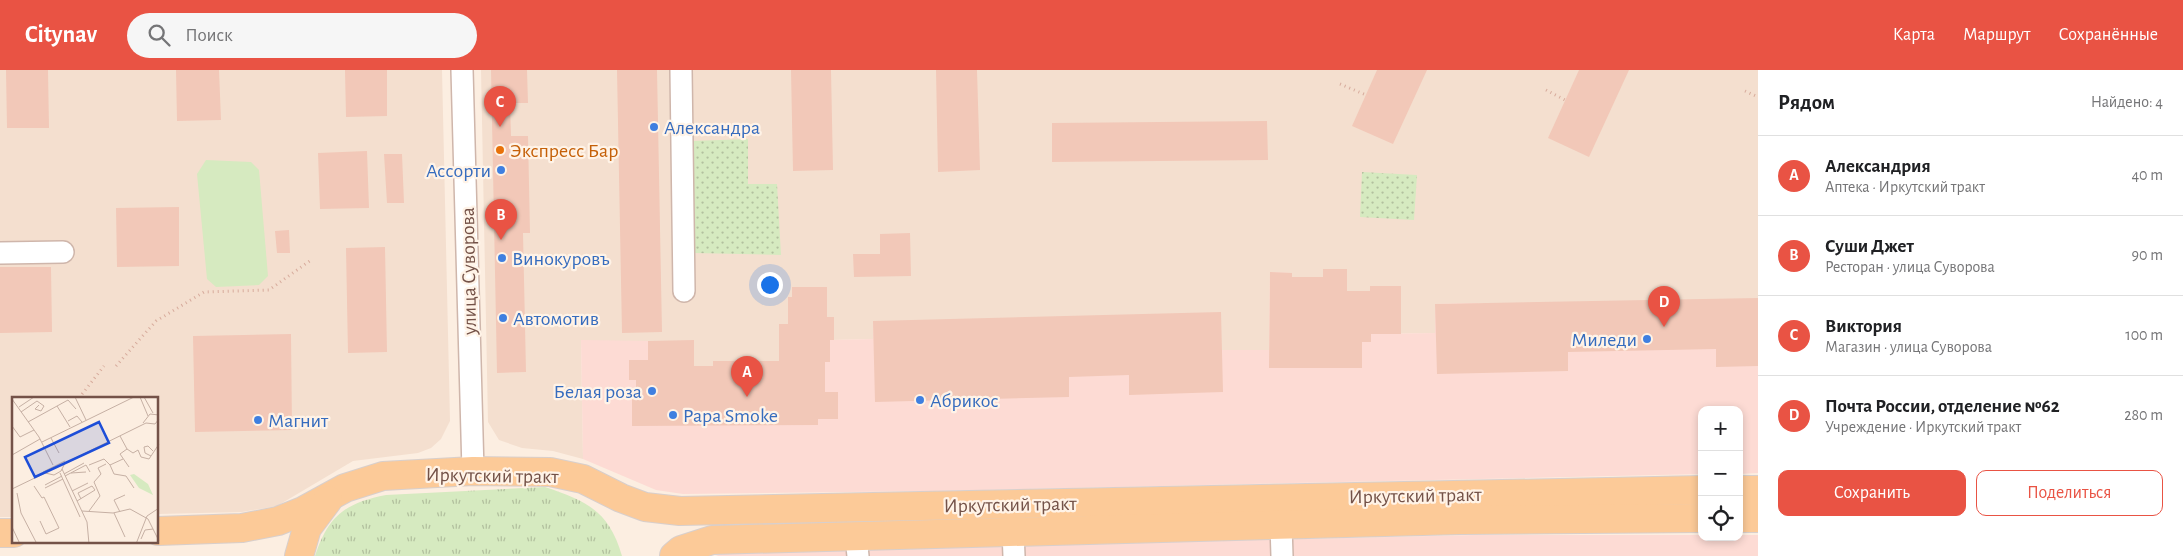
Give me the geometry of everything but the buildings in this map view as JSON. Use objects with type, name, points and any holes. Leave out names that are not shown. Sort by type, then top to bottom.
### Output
[{"type":"main road","name":"Иркутский тракт","points":[[159,531],[242,528],[278,521],[364,480],[383,476],[473,471],[550,472],[583,479],[621,498],[646,507],[680,511],[1698,490]]},
{"type":"main road","points":[[1743,490],[1758,490]]},
{"type":"main road","name":"Иркутский тракт","points":[[299,556],[307,528],[330,497]]},
{"type":"main road","name":"Иркутский тракт","points":[[674,556],[682,550],[712,540],[857,546],[1014,544],[1281,525],[1461,520],[1698,518]]},
{"type":"main road","points":[[1743,518],[1758,518]]},
{"type":"street","name":"улица Суворова","points":[[462,70],[473,471]]},
{"type":"street","points":[[681,70],[684,291]]},
{"type":"street","points":[[0,253],[63,252]]},
{"type":"street","points":[[1281,525],[1282,556]]},
{"type":"path","points":[[1340,84],[1366,95]]},
{"type":"path","points":[[1546,90],[1565,100]]},
{"type":"path","points":[[1745,91],[1758,97]]},
{"type":"path","points":[[116,366],[156,321],[204,292],[269,290],[311,260]]},
{"type":"path","points":[[80,397],[104,366]]},
{"type":"shaded area","points":[[0,70],[442,70],[450,421],[441,439],[431,448],[418,453],[353,461],[277,506],[242,512],[159,514],[159,397],[12,397],[12,517],[0,517]]},
{"type":"shaded area","points":[[481,70],[1758,70],[1758,341],[1478,303],[1435,304],[1435,333],[1371,334],[1270,273],[1269,350],[874,339],[830,340],[830,362],[787,402],[581,340],[583,459],[553,451],[522,448],[499,440],[488,422]]},
{"type":"shaded area","points":[[1270,272],[1292,273],[1291,322],[1371,334],[1435,333],[1435,304],[1478,303],[1479,346],[1758,341],[1758,473],[1743,474],[1743,406],[1698,406],[1698,474],[936,491],[683,494],[656,490],[583,459],[581,340],[648,341],[648,381],[787,362],[829,362],[830,340],[873,339],[873,321],[1222,350],[1269,350]]},
{"type":"shaded area","points":[[1474,535],[1698,535],[1698,541],[1743,541],[1743,535],[1758,535],[1758,556],[716,556],[725,552]]},
{"type":"green space","points":[[748,139],[748,184],[777,184],[781,255],[693,253],[692,141]]},
{"type":"green space","points":[[206,160],[251,162],[259,170],[268,276],[259,285],[216,287],[207,279],[197,174]]},
{"type":"green space","points":[[1362,172],[1417,175],[1414,220],[1360,217]]},
{"type":"green space","points":[[545,487],[573,497],[603,518],[617,541],[622,556],[315,556],[320,542],[332,521],[349,507],[372,498],[386,495]]},
{"type":"place","name":"Виктория","points":[[500,127]]},
{"type":"place","name":"Александра","points":[[654,127]]},
{"type":"place","name":"Экспресс Бар","points":[[500,150]]},
{"type":"place","name":"Ассорти","points":[[501,170]]},
{"type":"place","name":"Суши Джет","points":[[501,240]]},
{"type":"place","name":"Винокуровъ","points":[[502,258]]},
{"type":"place","name":"Автомотив","points":[[503,318]]},
{"type":"place","name":"Почта России, отделение №62","points":[[1664,327]]},
{"type":"place","name":"Миледи","points":[[1647,339]]},
{"type":"place","name":"Белая роза","points":[[652,391]]},
{"type":"place","name":"Александрия","points":[[747,397]]},
{"type":"place","name":"Абрикос","points":[[920,400]]},
{"type":"place","name":"Papa Smoke","points":[[673,415]]},
{"type":"place","name":"Магнит","points":[[258,420]]}]
